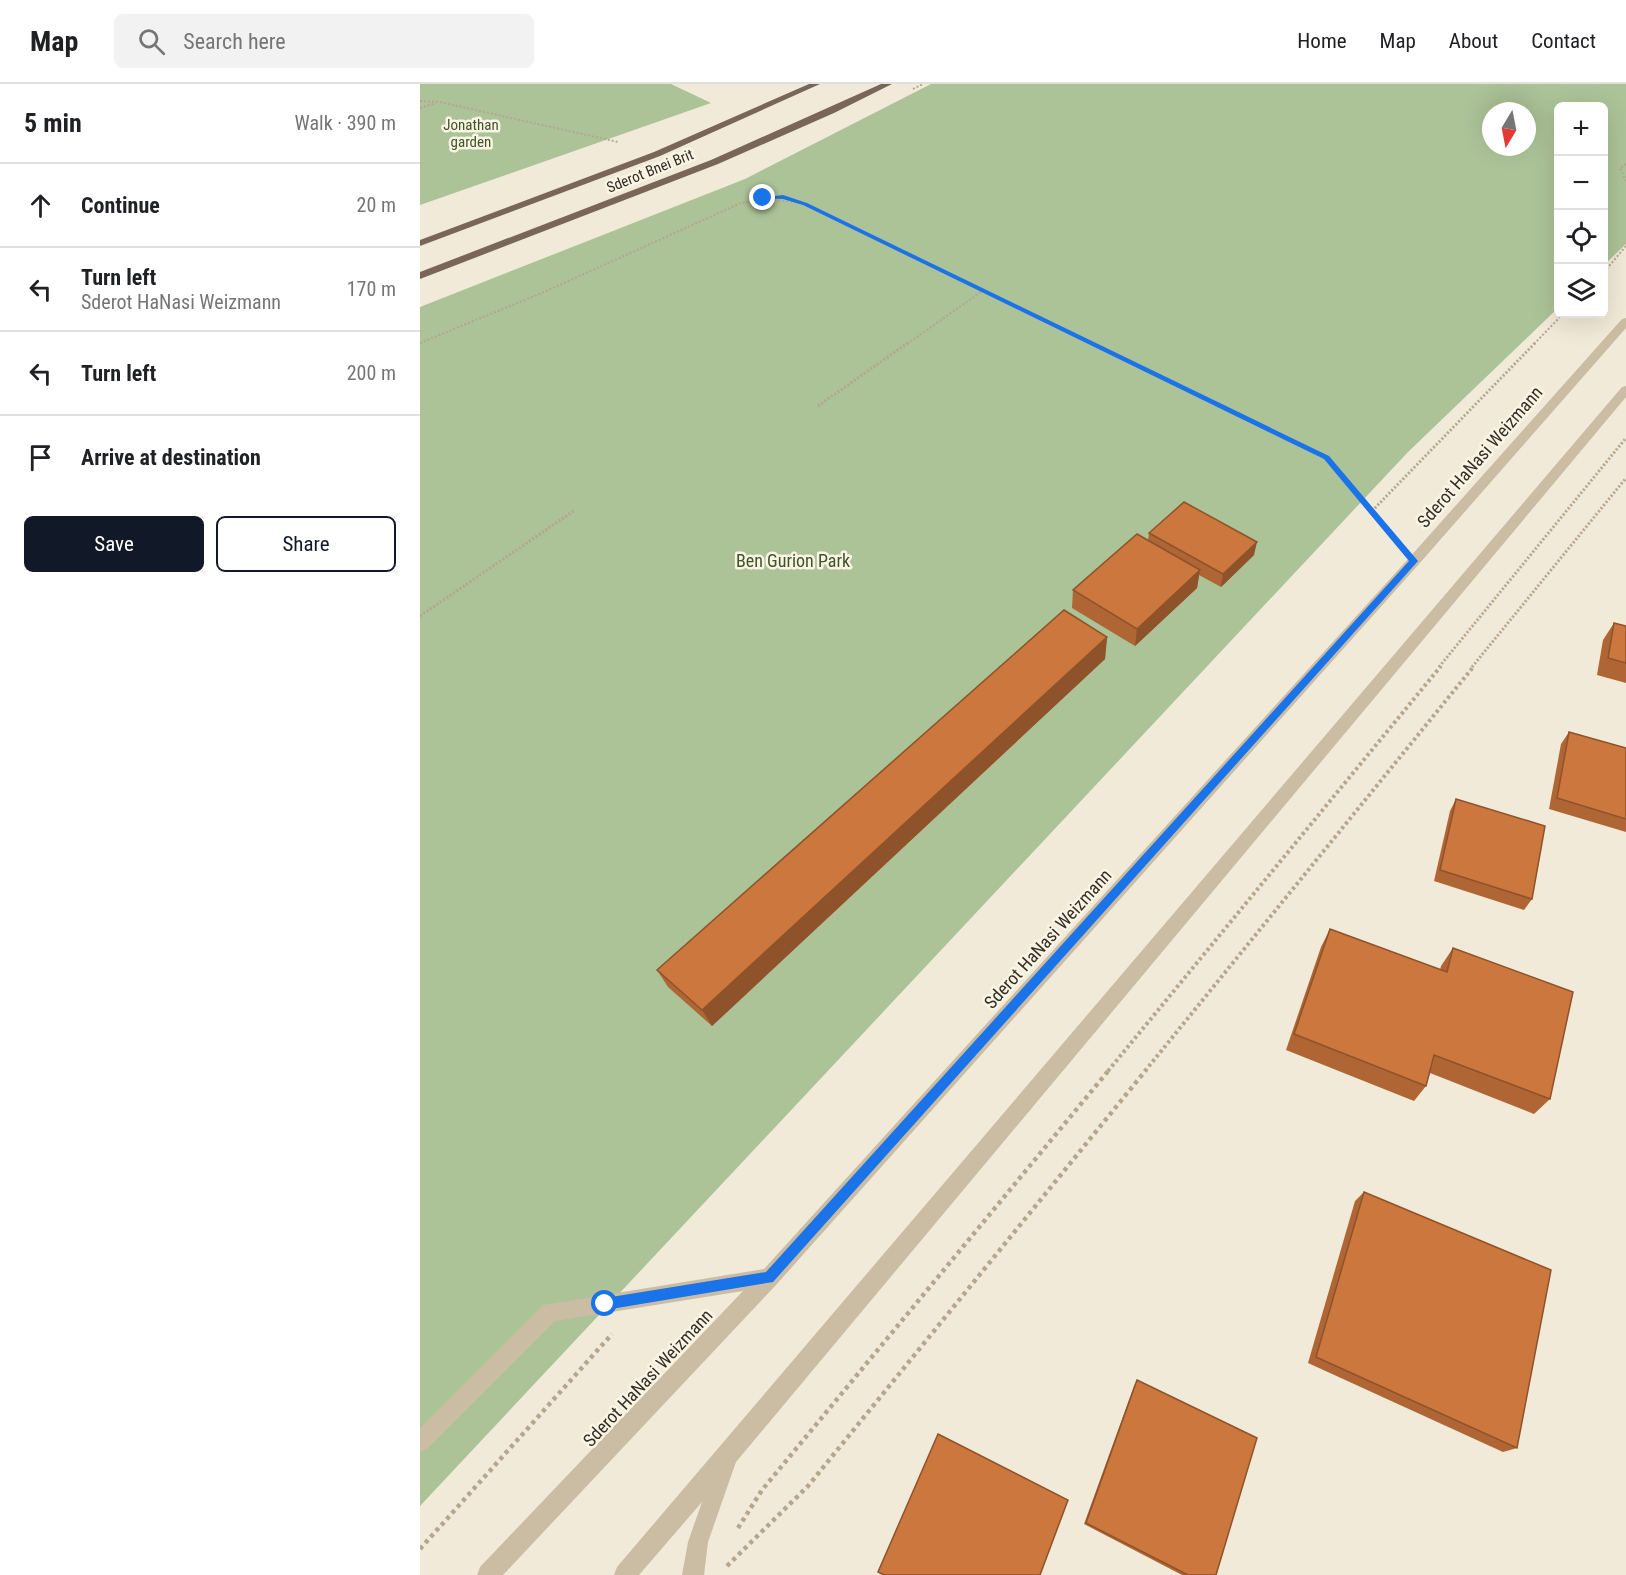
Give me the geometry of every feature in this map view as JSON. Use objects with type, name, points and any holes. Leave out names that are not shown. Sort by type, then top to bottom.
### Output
[{"type":"main road","name":"Sderot Bnei Brit","points":[[420,243],[657,154],[816,84]]},
{"type":"main road","name":"Sderot Bnei Brit","points":[[420,276],[716,161],[888,84]]},
{"type":"street","name":"Sderot HaNasi Weizmann","points":[[488,1575],[769,1278],[1414,561],[1626,321]]},
{"type":"street","points":[[625,1575],[728,1456],[1626,390]]},
{"type":"street","points":[[420,1442],[550,1312],[769,1278]]},
{"type":"street","points":[[693,1575],[698,1542],[728,1456]]},
{"type":"path","points":[[420,101],[440,102],[619,142]]},
{"type":"path","points":[[420,108],[440,102]]},
{"type":"path","points":[[1626,164],[1620,168],[1626,181]]},
{"type":"path","points":[[420,343],[544,292],[741,203],[763,198],[783,197],[805,204],[985,289],[1326,458],[1414,561]]},
{"type":"path","points":[[1608,267],[1626,246]]},
{"type":"path","points":[[818,406],[985,289]]},
{"type":"path","points":[[1372,511],[1559,318]]},
{"type":"path","points":[[732,1537],[762,1490],[1282,861],[1626,438]]},
{"type":"path","points":[[718,1575],[808,1486],[1626,478]]},
{"type":"path","points":[[420,616],[575,510]]},
{"type":"path","points":[[420,1549],[645,1298]]},
{"type":"green space","name":"Jonathan garden","points":[[420,84],[671,84],[711,103],[420,205]]},
{"type":"green space","name":"Ben Gurion Park","points":[[931,84],[1626,84],[1626,244],[1608,261],[1608,102],[1554,102],[1554,312],[1408,452],[420,1506],[420,307],[745,179]]},
{"type":"building","points":[[1184,502],[1257,542],[1223,574],[1149,533]]},
{"type":"building","points":[[1137,534],[1200,570],[1137,629],[1073,590]]},
{"type":"building","points":[[1064,610],[1107,637],[702,1010],[657,970]]},
{"type":"building","points":[[1614,623],[1626,626],[1626,663],[1608,658]]},
{"type":"building","points":[[1569,732],[1626,748],[1626,819],[1557,798]]},
{"type":"building","points":[[1456,799],[1545,826],[1532,899],[1440,870]]},
{"type":"building","points":[[1330,929],[1447,972],[1453,948],[1573,992],[1550,1099],[1434,1055],[1426,1086],[1294,1034]]},
{"type":"building","points":[[1364,1192],[1551,1270],[1517,1448],[1316,1357]]},
{"type":"building","points":[[1137,1380],[1257,1438],[1216,1575],[1188,1575],[1086,1523]]},
{"type":"building","points":[[938,1434],[1068,1500],[1040,1575],[884,1575],[878,1572]]},
{"type":"route","points":[[605,1304],[769,1278],[1414,561],[1326,458],[985,289],[805,204],[783,197],[763,198]]}]
